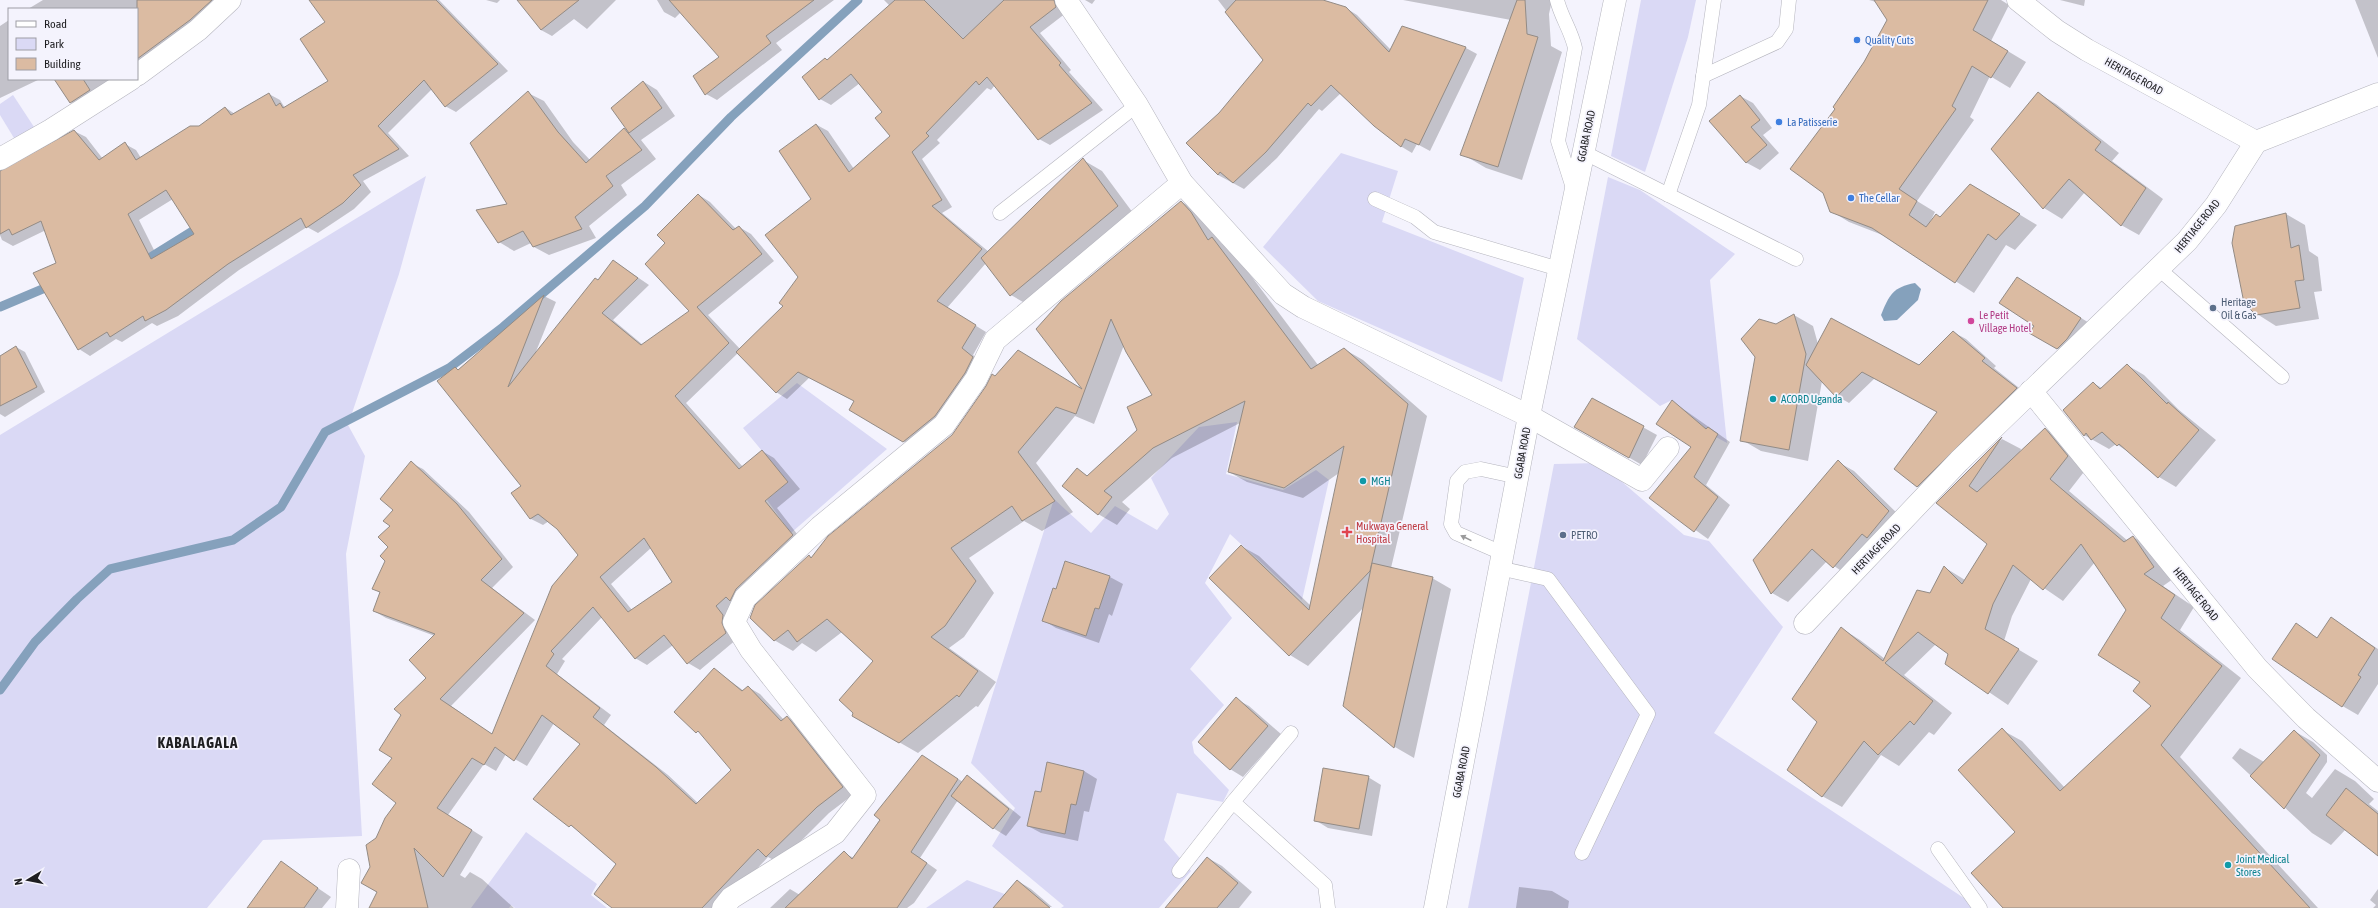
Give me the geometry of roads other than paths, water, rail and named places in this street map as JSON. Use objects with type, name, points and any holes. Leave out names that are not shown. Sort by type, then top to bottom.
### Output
[{"type":"street","points":[[138,74],[198,30],[230,0]]},
{"type":"street","points":[[1066,0],[1137,105],[1182,183],[1283,294],[1303,307],[1529,416],[1642,480],[1668,448]]},
{"type":"street","name":"GGABA ROAD","points":[[1436,908],[1529,416],[1574,191],[1615,0]]},
{"type":"street","name":"HERITAGE ROAD","points":[[2018,0],[2057,31],[2088,50],[2256,142]]},
{"type":"street","points":[[0,159],[52,130],[129,80]]},
{"type":"street","points":[[2256,142],[2378,94]]},
{"type":"street","name":"HERTIAGE ROAD","points":[[1805,623],[1959,461],[2160,270],[2187,241],[2216,205],[2256,142]]},
{"type":"street","points":[[723,908],[731,898],[835,834],[865,795],[751,650],[734,622],[745,598],[820,527],[944,425],[976,379],[995,340],[1182,183]]},
{"type":"street","name":"HERTIAGE ROAD","points":[[2031,391],[2257,668],[2306,718],[2378,781]]},
{"type":"street","points":[[347,908],[349,870]]},
{"type":"lane","points":[[1557,0],[1562,15],[1572,35],[1575,48],[1558,141],[1574,191]]},
{"type":"lane","points":[[1668,195],[1699,105],[1714,0]]},
{"type":"lane","points":[[1703,76],[1777,42],[1786,29],[1789,0]]},
{"type":"lane","points":[[1000,213],[1137,105]]},
{"type":"lane","points":[[1583,152],[1796,260]]},
{"type":"lane","points":[[1375,200],[1415,217],[1434,232],[1559,269]]},
{"type":"lane","points":[[2160,270],[2282,377]]},
{"type":"lane","points":[[1518,477],[1480,469],[1464,472],[1457,481],[1451,524],[1452,529],[1501,560],[1548,579],[1648,714],[1582,853]]},
{"type":"lane","points":[[1179,871],[1233,802],[1291,732]]},
{"type":"lane","points":[[1233,802],[1325,885],[1328,908]]},
{"type":"lane","points":[[1938,848],[1980,908]]},
{"type":"waterway","points":[[0,690],[35,642],[77,599],[110,569],[233,540],[281,507],[325,432],[449,368],[503,327],[645,206],[731,117],[858,0]]},
{"type":"waterway","points":[[139,261],[146,260],[202,225]]},
{"type":"waterway","points":[[0,307],[52,285]]},
{"type":"place","name":"Quality Cuts","points":[[1857,40]]},
{"type":"place","name":"La Patisserie","points":[[1779,122]]},
{"type":"place","name":"The Cellar","points":[[1851,198]]},
{"type":"place","name":"Heritage Oil & Gas","points":[[2213,308]]},
{"type":"place","name":"Le Petit Village Hotel","points":[[1971,321]]},
{"type":"place","name":"ACORD Uganda","points":[[1773,399]]},
{"type":"place","name":"MGH","points":[[1363,481]]},
{"type":"place","name":"Mukwaya General Hospital","points":[[1347,532]]},
{"type":"place","name":"PETRO","points":[[1563,535]]},
{"type":"place","name":"Joint Medical Stores","points":[[2228,865]]},
{"type":"district","name":"KABALAGALA","points":[[198,743]]}]
